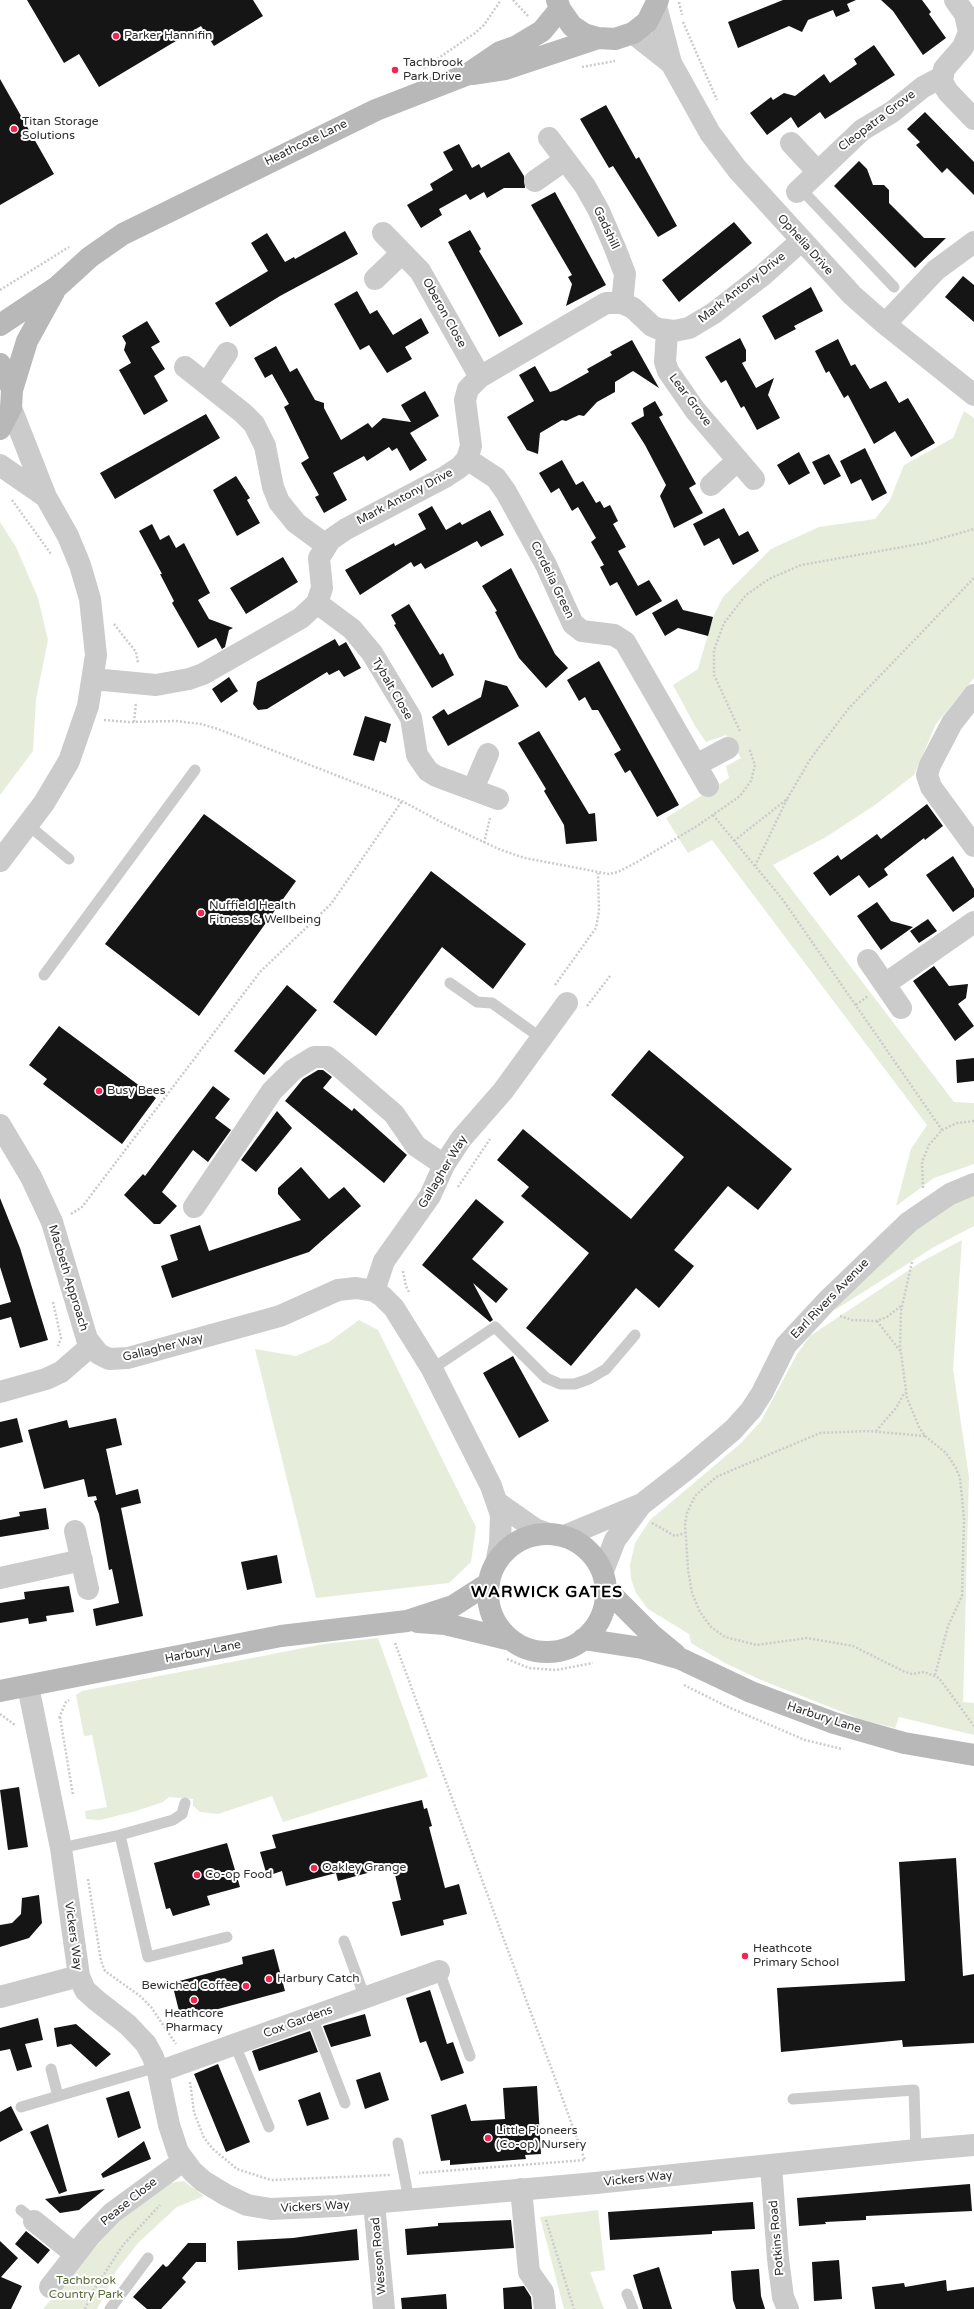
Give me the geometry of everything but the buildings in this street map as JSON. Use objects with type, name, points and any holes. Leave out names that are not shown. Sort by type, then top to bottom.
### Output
[{"type":"street","points":[[955,0],[964,14],[972,32],[963,47],[949,62],[942,77],[948,92],[974,119]]},
{"type":"street","points":[[559,5],[572,26],[584,34],[598,38],[615,39],[633,33],[647,22],[657,3]]},
{"type":"street","name":"Ophelia Drive","points":[[657,3],[671,63],[698,114],[723,151],[801,241],[852,295],[885,324],[974,395]]},
{"type":"street","name":"Heathcote Lane","points":[[0,325],[57,287],[106,245],[155,217],[391,103],[466,75],[500,52],[517,46],[542,31],[559,5]]},
{"type":"street","name":"Ophelia Drive","points":[[633,33],[671,63]]},
{"type":"street","points":[[466,75],[505,69],[598,38]]},
{"type":"street","name":"Cleopatra Grove","points":[[798,190],[862,130],[892,112],[923,87],[942,77]]},
{"type":"street","name":"Gadshill","points":[[549,138],[585,186],[599,211],[625,274],[622,303]]},
{"type":"street","points":[[791,143],[817,171]]},
{"type":"street","points":[[535,181],[565,160]]},
{"type":"street","name":"Oberon Close","points":[[383,233],[420,271],[480,376]]},
{"type":"street","name":"Mark Antony Drive","points":[[667,331],[682,331],[708,317],[763,275],[801,241]]},
{"type":"street","points":[[885,324],[936,270],[974,242]]},
{"type":"street","points":[[376,279],[402,253]]},
{"type":"street","name":"Heathcote Lane","points":[[0,429],[11,399],[26,341],[57,287]]},
{"type":"street","points":[[467,459],[471,446],[464,400],[468,389],[480,376],[606,303],[622,303],[641,314],[652,326],[667,331]]},
{"type":"street","name":"Lear Grove","points":[[667,331],[665,362],[668,371],[695,410],[754,479]]},
{"type":"street","points":[[207,383],[227,353]]},
{"type":"street","points":[[0,364],[6,372],[11,399],[46,497],[68,536],[80,565],[90,599],[96,655],[88,706],[69,761],[55,787],[0,860]]},
{"type":"street","points":[[186,367],[243,413],[254,424],[265,446],[273,487],[279,502],[296,523],[326,545]]},
{"type":"street","name":"Mark Antony Drive","points":[[317,603],[322,588],[319,558],[326,545],[335,535],[444,477],[460,467],[467,459]]},
{"type":"street","name":"Cordelia Green","points":[[467,459],[491,474],[503,488],[546,565],[573,624],[582,630],[614,636],[625,642],[708,786]]},
{"type":"street","points":[[711,485],[738,460]]},
{"type":"street","points":[[0,465],[46,497]]},
{"type":"street","points":[[93,679],[156,685],[189,679],[204,674],[301,618],[317,603]]},
{"type":"street","name":"Tybalt Close","points":[[317,603],[352,628],[372,653],[411,718],[417,755],[428,771],[436,776],[497,799]]},
{"type":"street","points":[[974,695],[952,723],[930,765],[927,775],[931,787],[974,846]]},
{"type":"street","points":[[696,765],[739,742]]},
{"type":"street","points":[[473,789],[488,754]]},
{"type":"street","points":[[878,989],[974,922]]},
{"type":"street","points":[[868,960],[878,989],[901,1008]]},
{"type":"street","name":"Gallagher Way","points":[[91,1346],[99,1354],[109,1359],[128,1358],[280,1316],[338,1290],[356,1288],[374,1291],[384,1261],[430,1196],[444,1165],[461,1139],[503,1091],[569,999]]},
{"type":"street","points":[[194,1207],[272,1091],[293,1070],[314,1057],[327,1057],[342,1069],[394,1114],[416,1146],[444,1165]]},
{"type":"street","name":"Macbeth Approach","points":[[0,1125],[31,1177],[52,1222],[83,1332],[91,1346]]},
{"type":"street","name":"Earl Rivers Avenue","points":[[605,1581],[615,1540],[646,1512],[688,1469],[733,1430],[751,1410],[762,1393],[786,1345],[804,1324],[909,1222],[950,1194],[974,1184]]},
{"type":"street","points":[[374,1291],[382,1296],[394,1308],[432,1369],[463,1427],[498,1503],[501,1534],[497,1559],[489,1583],[490,1612],[496,1624],[504,1648],[539,1653],[565,1650],[583,1639],[592,1631],[603,1613],[605,1581],[597,1559],[589,1550],[558,1535],[535,1529],[498,1503]]},
{"type":"street","points":[[0,1392],[61,1372],[91,1346]]},
{"type":"street","name":"Earl Rivers Avenue","points":[[558,1535],[646,1512]]},
{"type":"street","points":[[75,1531],[88,1589]]},
{"type":"street","points":[[497,1559],[520,1540],[530,1536],[558,1535]]},
{"type":"street","points":[[0,1578],[82,1560]]},
{"type":"street","name":"Harbury Lane","points":[[605,1581],[652,1635],[681,1659]]},
{"type":"street","name":"Harbury Lane","points":[[0,1691],[281,1636],[407,1621],[453,1606],[489,1583]]},
{"type":"street","name":"Harbury Lane","points":[[407,1621],[445,1624],[504,1648]]},
{"type":"street","name":"Harbury Lane","points":[[583,1639],[642,1648],[681,1659],[751,1692],[834,1724],[904,1743],[974,1755]]},
{"type":"street","name":"Vickers Way","points":[[28,1686],[61,1848],[79,1976],[85,1990],[96,2000],[119,2016],[138,2034],[154,2057],[169,2125],[178,2152],[183,2161],[203,2181],[247,2205],[271,2209],[374,2203],[771,2166],[974,2145]]},
{"type":"street","name":"Cox Gardens","points":[[157,2069],[235,2045],[438,1972]]},
{"type":"street","points":[[0,1997],[79,1976]]},
{"type":"street","name":"Pease Close","points":[[50,2287],[75,2254],[112,2213],[183,2161]]},
{"type":"street","name":"Potkins Road","points":[[771,2166],[778,2259],[783,2297],[788,2309]]},
{"type":"street","points":[[531,2188],[529,2272],[543,2292],[545,2309]]},
{"type":"street","name":"Wesson Road","points":[[374,2203],[384,2309]]},
{"type":"street","points":[[28,2216],[75,2254]]},
{"type":"lane","name":"Cleopatra Grove","points":[[798,190],[894,287]]},
{"type":"lane","points":[[44,975],[195,770]]},
{"type":"lane","points":[[27,824],[69,859]]},
{"type":"lane","points":[[450,983],[477,1002],[492,1003],[540,1038]]},
{"type":"lane","points":[[432,1369],[495,1327],[546,1378],[560,1384],[575,1384],[589,1380],[606,1369],[635,1335]]},
{"type":"lane","points":[[61,1848],[120,1835],[178,1818],[182,1814],[185,1803]]},
{"type":"lane","points":[[120,1835],[148,1957],[227,1937]]},
{"type":"lane","points":[[344,1940],[365,1998]]},
{"type":"lane","points":[[438,1972],[470,2056]]},
{"type":"lane","points":[[312,2017],[345,2102]]},
{"type":"lane","points":[[235,2045],[269,2127]]},
{"type":"lane","points":[[51,2069],[58,2096]]},
{"type":"lane","points":[[21,2106],[157,2069]]},
{"type":"lane","points":[[793,2099],[914,2090],[916,2150]]},
{"type":"lane","points":[[398,2143],[409,2200]]},
{"type":"lane","points":[[110,2309],[148,2258]]},
{"type":"lane","points":[[627,2294],[632,2309]]},
{"type":"path","points":[[418,72],[475,33],[484,25],[501,0]]},
{"type":"path","points":[[513,0],[529,17]]},
{"type":"path","points":[[679,0],[683,21],[719,104]]},
{"type":"path","points":[[575,68],[619,60]]},
{"type":"path","points":[[0,290],[50,257]]},
{"type":"path","points":[[8,496],[31,523],[52,556]]},
{"type":"path","points":[[98,720],[134,722],[176,721],[218,729],[402,800],[484,843],[525,858],[609,874],[627,868],[713,816],[747,789],[751,781],[755,765],[739,742],[714,675],[714,650],[724,623],[746,595],[769,578],[801,565],[924,543],[974,529]]},
{"type":"path","points":[[755,866],[787,799],[811,758],[849,708],[974,578]]},
{"type":"path","points":[[134,722],[136,698]]},
{"type":"path","points":[[484,843],[497,799]]},
{"type":"path","points":[[734,841],[787,799]]},
{"type":"path","points":[[67,1216],[82,1207],[260,972],[324,912],[383,831],[402,800]]},
{"type":"path","points":[[713,816],[783,900],[942,1130]]},
{"type":"path","points":[[569,999],[596,928],[599,912],[598,872]]},
{"type":"path","points":[[569,999],[610,976]]},
{"type":"path","points":[[856,1005],[878,989]]},
{"type":"path","points":[[924,1194],[922,1162],[929,1146],[942,1130],[957,1123],[974,1121]]},
{"type":"path","points":[[454,1193],[491,1137]]},
{"type":"path","points":[[912,1262],[902,1306],[901,1352],[905,1391],[912,1414],[925,1436],[946,1453],[956,1468],[960,1478],[964,1520],[962,1596],[948,1626],[935,1675]]},
{"type":"path","points":[[405,1264],[404,1278],[411,1294]]},
{"type":"path","points":[[51,1296],[60,1334],[59,1344],[56,1349]]},
{"type":"path","points":[[838,1315],[843,1319],[876,1321],[887,1317],[902,1306]]},
{"type":"path","points":[[876,1321],[901,1352]]},
{"type":"path","points":[[876,1432],[899,1403],[905,1391]]},
{"type":"path","points":[[925,1436],[876,1432],[820,1433],[716,1477],[700,1490],[690,1504],[687,1513],[685,1534],[688,1570],[696,1604],[711,1627],[726,1637],[757,1645],[807,1638],[842,1642],[865,1650],[905,1672],[912,1674],[924,1672],[935,1675],[939,1678],[974,1726]]},
{"type":"path","points":[[646,1512],[657,1528],[675,1536],[685,1534]]},
{"type":"path","points":[[393,1637],[585,2160]]},
{"type":"path","points":[[504,1648],[529,1668],[566,1670],[595,1662]]},
{"type":"path","points":[[683,1684],[728,1708],[805,1740],[850,1750]]},
{"type":"path","points":[[52,1719],[60,1717],[66,1702],[71,1698]]},
{"type":"path","points":[[0,1714],[13,1726],[18,1725]]},
{"type":"path","points":[[531,2188],[544,2215],[574,2309]]},
{"type":"path","points":[[85,2309],[93,2291],[123,2244],[165,2200]]},
{"type":"green space","points":[[964,411],[974,418],[974,678],[936,724],[914,775],[875,805],[826,837],[773,865],[954,1102],[974,1103],[974,1164],[934,1178],[896,1206],[911,1149],[927,1125],[712,840],[688,853],[666,818],[729,778],[726,766],[741,758],[726,735],[706,742],[695,726],[673,685],[698,669],[713,617],[723,597],[771,549],[819,527],[875,519],[890,500],[904,465],[953,438]]},
{"type":"green space","points":[[0,522],[16,547],[38,598],[48,640],[36,699],[33,751],[0,795]]},
{"type":"green space","points":[[974,1194],[974,1226],[934,1247],[835,1310],[834,1308],[900,1242],[947,1207]]},
{"type":"green space","points":[[962,1240],[953,1369],[969,1477],[963,1702],[974,1703],[974,1735],[899,1717],[895,1728],[860,1719],[761,1680],[725,1663],[691,1643],[689,1634],[648,1609],[636,1593],[631,1579],[630,1565],[635,1543],[650,1520],[740,1444],[761,1421],[797,1354],[810,1336],[921,1262]]},
{"type":"green space","points":[[359,1320],[378,1330],[476,1527],[471,1562],[449,1583],[316,1598],[255,1349],[296,1356],[329,1342]]},
{"type":"green space","points":[[378,1638],[428,1777],[283,1822],[272,1796],[218,1814],[200,1812],[193,1806],[193,1799],[169,1797],[163,1802],[136,1811],[100,1820],[86,1819],[85,1811],[107,1807],[92,1735],[84,1736],[76,1695],[82,1691],[324,1644]]},
{"type":"green space","name":"Tachbrook Country Park","points":[[184,2181],[204,2196],[177,2207],[139,2242],[116,2271],[97,2309],[43,2309],[122,2216],[169,2183]]},
{"type":"green space","points":[[598,2210],[605,2270],[590,2272],[604,2309],[564,2309],[540,2217]]},
{"type":"place","name":"Parker Hannifin","points":[[116,36]]},
{"type":"place","name":"Tachbrook Park Drive","points":[[395,70]]},
{"type":"place","name":"Titan Storage Solutions","points":[[14,129]]},
{"type":"place","name":"Nuffield Health Fitness & Wellbeing","points":[[201,913]]},
{"type":"place","name":"Busy Bees","points":[[99,1091]]},
{"type":"place","name":"Oakley Grange","points":[[314,1868]]},
{"type":"place","name":"Co-op Food","points":[[197,1875]]},
{"type":"place","name":"Heathcote Primary School","points":[[745,1956]]},
{"type":"place","name":"Harbury Catch","points":[[269,1979]]},
{"type":"place","name":"Bewiched Coffee","points":[[246,1986]]},
{"type":"place","name":"Heathcore Pharmacy","points":[[194,2000]]},
{"type":"place","name":"Little Pioneers (Co-op) Nursery","points":[[488,2138]]},
{"type":"district","name":"WARWICK GATES","points":[[547,1593]]}]
